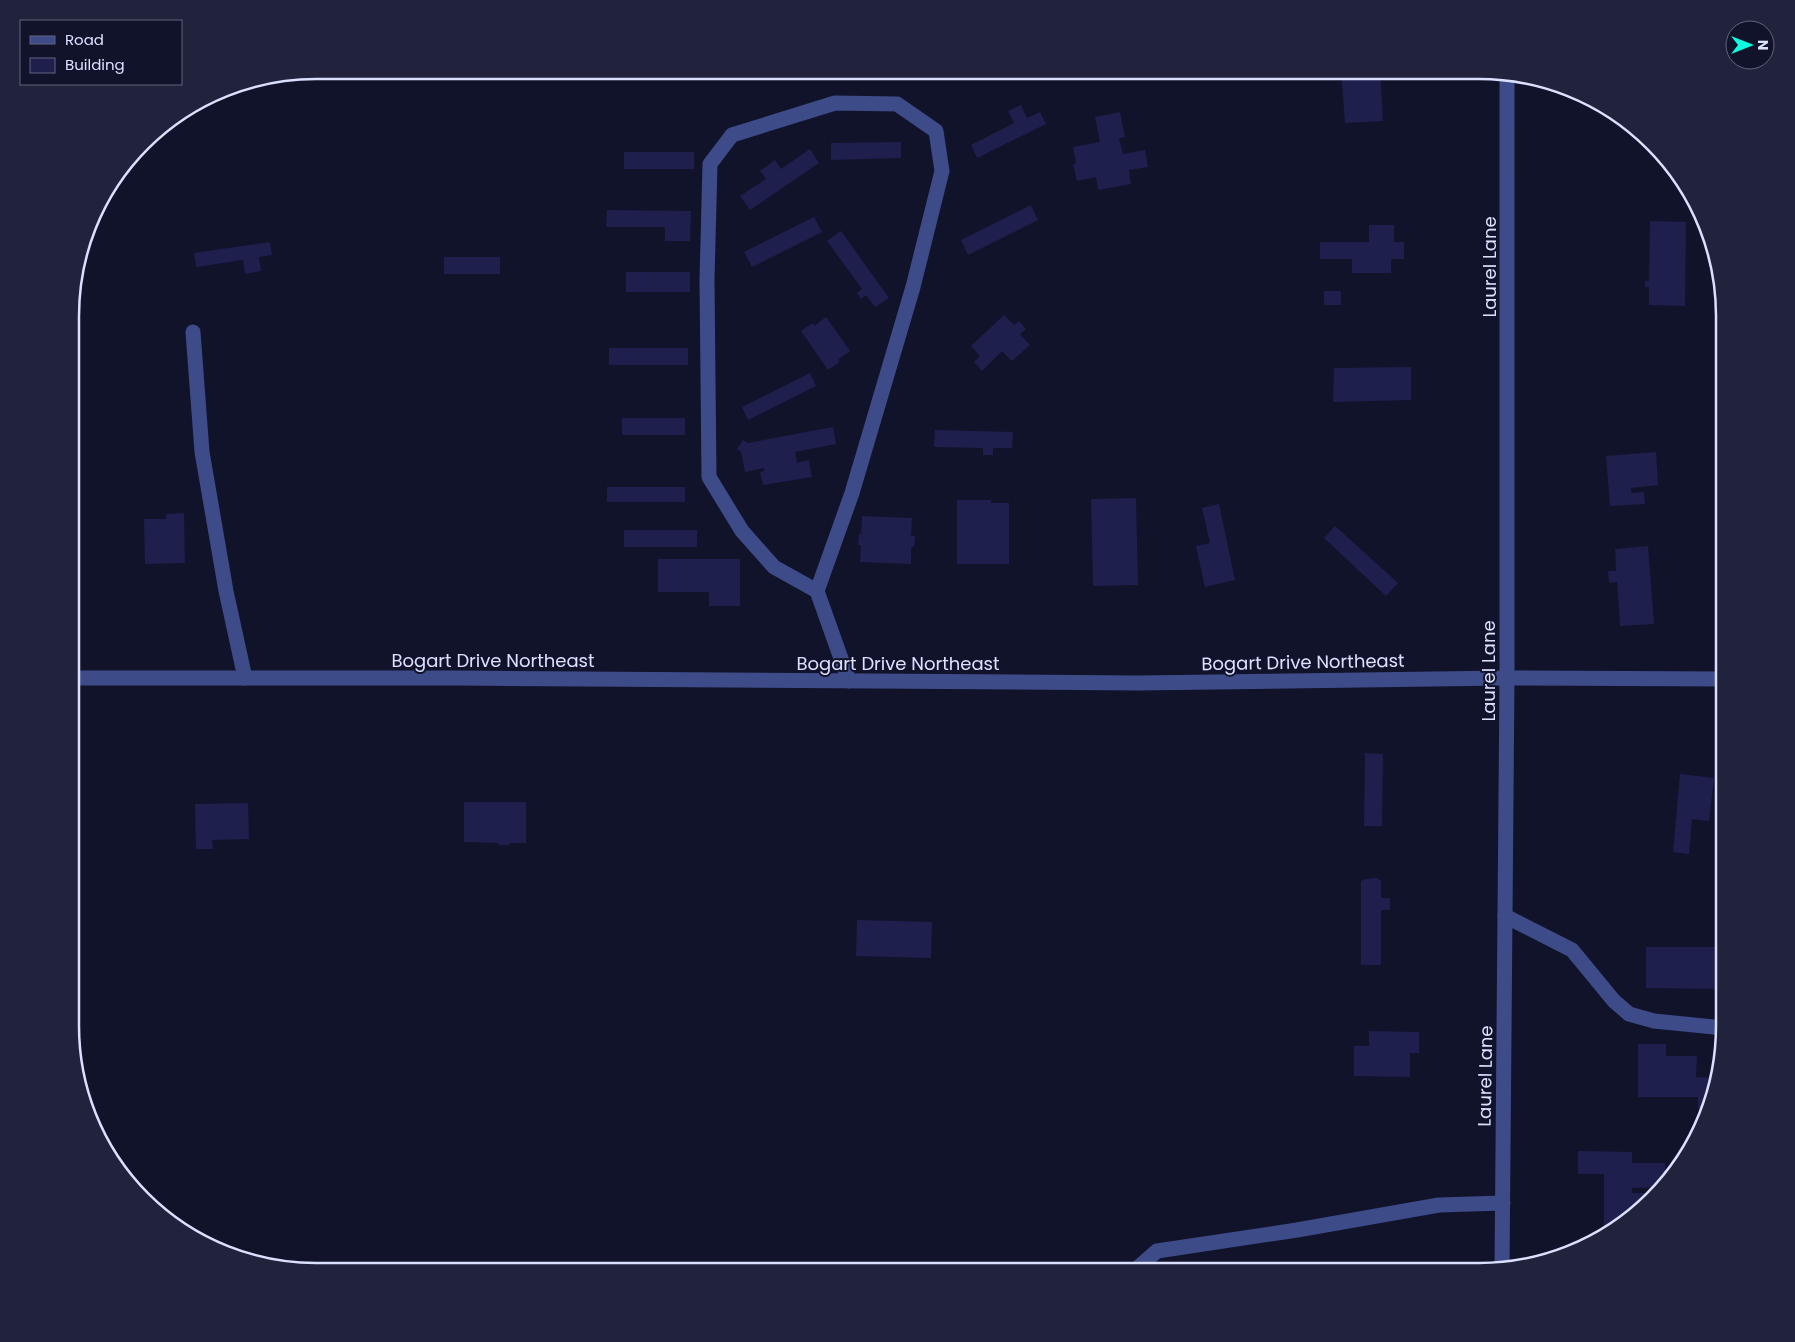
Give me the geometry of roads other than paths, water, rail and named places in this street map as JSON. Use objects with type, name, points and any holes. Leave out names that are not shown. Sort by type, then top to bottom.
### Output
[{"type":"street","name":"Laurel Lane","points":[[1502,1262],[1507,678],[1507,81]]},
{"type":"street","points":[[817,591],[774,567],[742,531],[709,477],[707,280],[710,164],[732,135],[836,102],[897,104],[936,131],[942,171],[910,296],[852,493],[817,591],[849,681]]},
{"type":"street","points":[[193,332],[202,452],[226,591],[244,678]]},
{"type":"street","name":"Bogart Drive Northeast","points":[[79,678],[1138,683],[1507,678],[1716,679]]},
{"type":"street","points":[[1505,916],[1572,950],[1614,1001],[1629,1014],[1654,1022],[1716,1027]]},
{"type":"street","points":[[1143,1263],[1157,1251],[1297,1230],[1439,1205],[1503,1203]]}]
